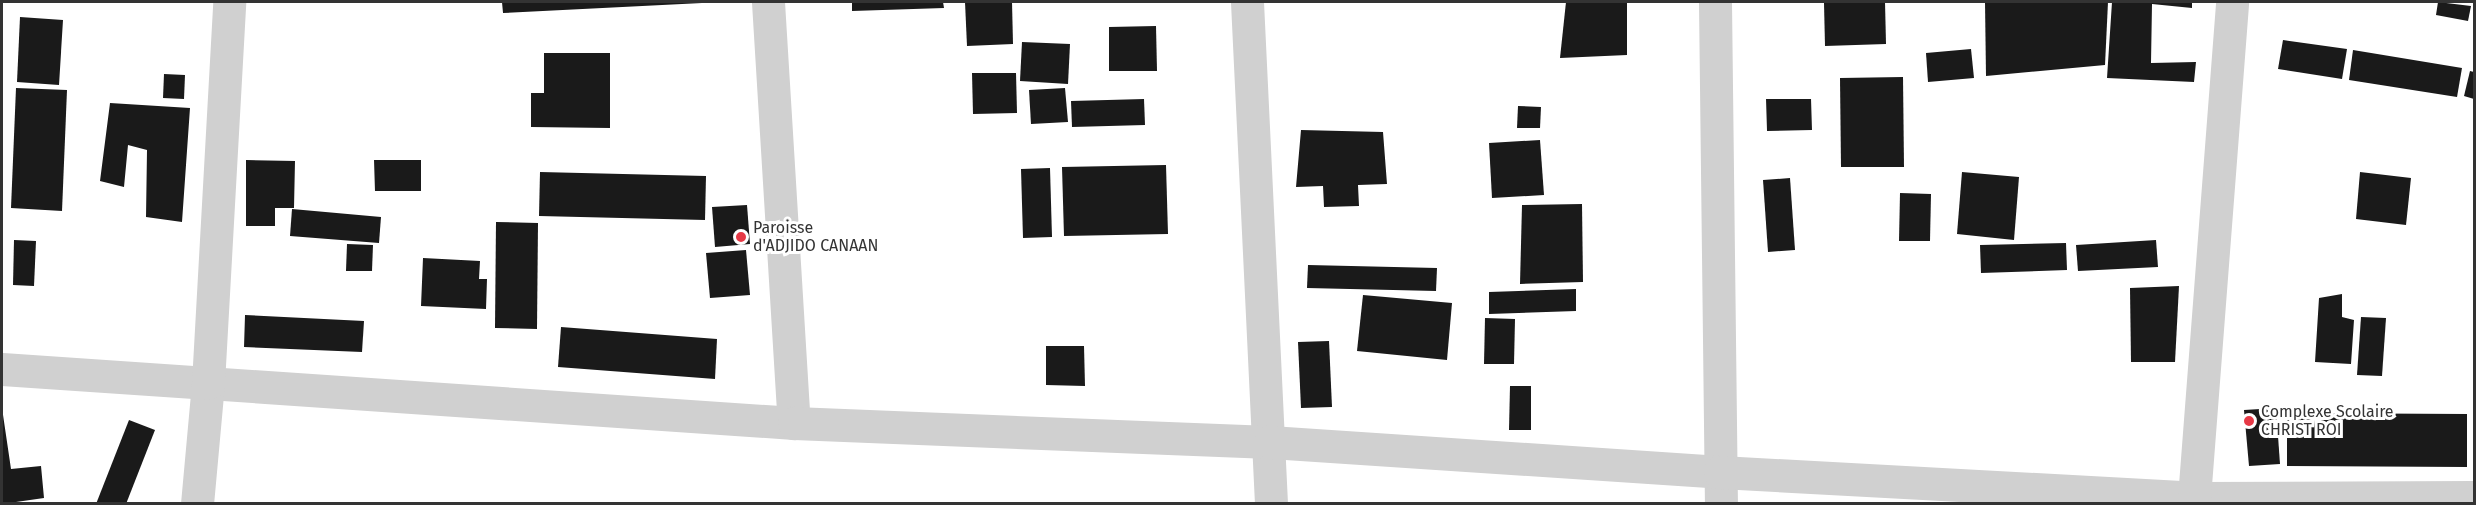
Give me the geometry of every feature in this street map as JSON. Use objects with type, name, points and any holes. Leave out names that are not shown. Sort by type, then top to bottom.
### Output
[{"type":"street","points":[[197,504],[208,383],[229,2]]},
{"type":"street","points":[[768,2],[794,423]]},
{"type":"street","points":[[1247,2],[1270,442],[1271,504]]},
{"type":"street","points":[[1715,2],[1720,488]]},
{"type":"street","points":[[2194,498],[2232,2]]},
{"type":"street","points":[[2,369],[794,423],[1270,442],[1720,488],[2194,498],[2475,497]]},
{"type":"building","points":[[502,2],[702,2],[702,3],[503,13]]},
{"type":"building","points":[[852,2],[943,2],[944,8],[852,11]]},
{"type":"building","points":[[965,2],[1012,2],[1013,44],[967,46]]},
{"type":"building","points":[[1566,2],[1627,2],[1627,55],[1560,58]]},
{"type":"building","points":[[1885,2],[1886,44],[1825,46],[1824,3]]},
{"type":"building","points":[[1985,2],[2108,2],[2105,65],[1986,76]]},
{"type":"building","points":[[2112,2],[2192,2],[2192,8],[2152,4],[2151,63],[2196,62],[2194,82],[2107,78]]},
{"type":"building","points":[[2438,2],[2471,6],[2468,21],[2436,15]]},
{"type":"building","points":[[20,17],[63,20],[59,85],[17,82]]},
{"type":"building","points":[[1156,26],[1157,71],[1109,71],[1109,27]]},
{"type":"building","points":[[2283,40],[2347,49],[2342,79],[2278,69]]},
{"type":"building","points":[[1022,42],[1070,44],[1068,84],[1020,81]]},
{"type":"building","points":[[1971,49],[1974,78],[1928,82],[1926,53]]},
{"type":"building","points":[[2353,50],[2462,68],[2457,97],[2349,80]]},
{"type":"building","points":[[544,53],[610,53],[610,128],[531,127],[531,93],[544,93]]},
{"type":"building","points":[[2470,71],[2474,72],[2474,99],[2464,96]]},
{"type":"building","points":[[972,73],[1016,73],[1017,113],[973,114]]},
{"type":"building","points":[[164,74],[185,75],[184,99],[163,98]]},
{"type":"building","points":[[1903,77],[1904,167],[1841,167],[1840,78]]},
{"type":"building","points":[[16,88],[67,90],[62,211],[11,208]]},
{"type":"building","points":[[1065,88],[1068,122],[1031,124],[1029,90]]},
{"type":"building","points":[[1144,99],[1145,125],[1072,127],[1071,101]]},
{"type":"building","points":[[1766,99],[1811,99],[1812,130],[1767,131]]},
{"type":"building","points":[[110,103],[190,108],[182,222],[146,217],[147,150],[128,145],[124,187],[100,181]]},
{"type":"building","points":[[1518,106],[1541,107],[1540,128],[1517,128]]},
{"type":"building","points":[[1301,130],[1383,132],[1387,184],[1358,185],[1359,206],[1324,207],[1323,186],[1296,187]]},
{"type":"building","points":[[1540,140],[1544,195],[1492,198],[1489,143]]},
{"type":"building","points":[[246,160],[295,161],[294,208],[275,208],[275,226],[246,226]]},
{"type":"building","points":[[374,160],[421,160],[421,191],[375,191]]},
{"type":"building","points":[[1166,165],[1168,234],[1064,236],[1062,167]]},
{"type":"building","points":[[1050,168],[1052,237],[1023,238],[1021,169]]},
{"type":"building","points":[[540,172],[706,176],[705,220],[539,216]]},
{"type":"building","points":[[1962,172],[2019,177],[2014,240],[1957,234]]},
{"type":"building","points":[[2360,172],[2411,178],[2406,225],[2356,219]]},
{"type":"building","points":[[1790,178],[1795,250],[1768,252],[1763,180]]},
{"type":"building","points":[[1900,193],[1931,194],[1930,241],[1899,241]]},
{"type":"building","points":[[1582,204],[1583,282],[1520,284],[1522,205]]},
{"type":"building","points":[[747,205],[750,244],[715,247],[712,207]]},
{"type":"building","points":[[292,209],[381,217],[379,243],[290,236]]},
{"type":"building","points":[[496,222],[538,223],[537,329],[495,328]]},
{"type":"building","points":[[14,240],[36,241],[34,286],[13,285]]},
{"type":"building","points":[[2156,240],[2158,267],[2078,271],[2076,245]]},
{"type":"building","points":[[2066,243],[2067,270],[1981,273],[1980,245]]},
{"type":"building","points":[[347,244],[373,245],[372,271],[346,271]]},
{"type":"building","points":[[746,250],[750,295],[710,298],[706,253]]},
{"type":"building","points":[[423,258],[480,261],[479,279],[487,279],[486,309],[421,306]]},
{"type":"building","points":[[1308,265],[1437,268],[1436,291],[1307,288]]},
{"type":"building","points":[[2179,286],[2175,362],[2131,362],[2130,288]]},
{"type":"building","points":[[1576,289],[1576,311],[1489,314],[1489,292]]},
{"type":"building","points":[[2342,294],[2342,317],[2354,320],[2351,364],[2315,362],[2319,298]]},
{"type":"building","points":[[1363,295],[1452,303],[1447,360],[1357,351]]},
{"type":"building","points":[[245,315],[364,321],[362,352],[244,347]]},
{"type":"building","points":[[2361,317],[2386,318],[2382,376],[2357,375]]},
{"type":"building","points":[[1485,318],[1515,319],[1514,364],[1484,364]]},
{"type":"building","points":[[561,327],[717,339],[715,379],[558,367]]},
{"type":"building","points":[[1329,341],[1332,407],[1301,408],[1298,342]]},
{"type":"building","points":[[1046,346],[1084,346],[1085,386],[1046,385]]},
{"type":"building","points":[[1510,386],[1531,386],[1531,430],[1509,430]]},
{"type":"building","points":[[2,408],[11,469],[41,466],[44,498],[2,504]]},
{"type":"building","points":[[2276,408],[2280,464],[2249,466],[2244,410]]},
{"type":"building","points":[[2287,413],[2467,414],[2467,467],[2287,466]]},
{"type":"building","points":[[129,420],[155,430],[126,504],[96,504]]},
{"type":"place","name":"Paroisse d'ADJIDO CANAAN","points":[[741,237]]},
{"type":"place","name":"Complexe Scolaire CHRIST ROI","points":[[2249,421]]}]
